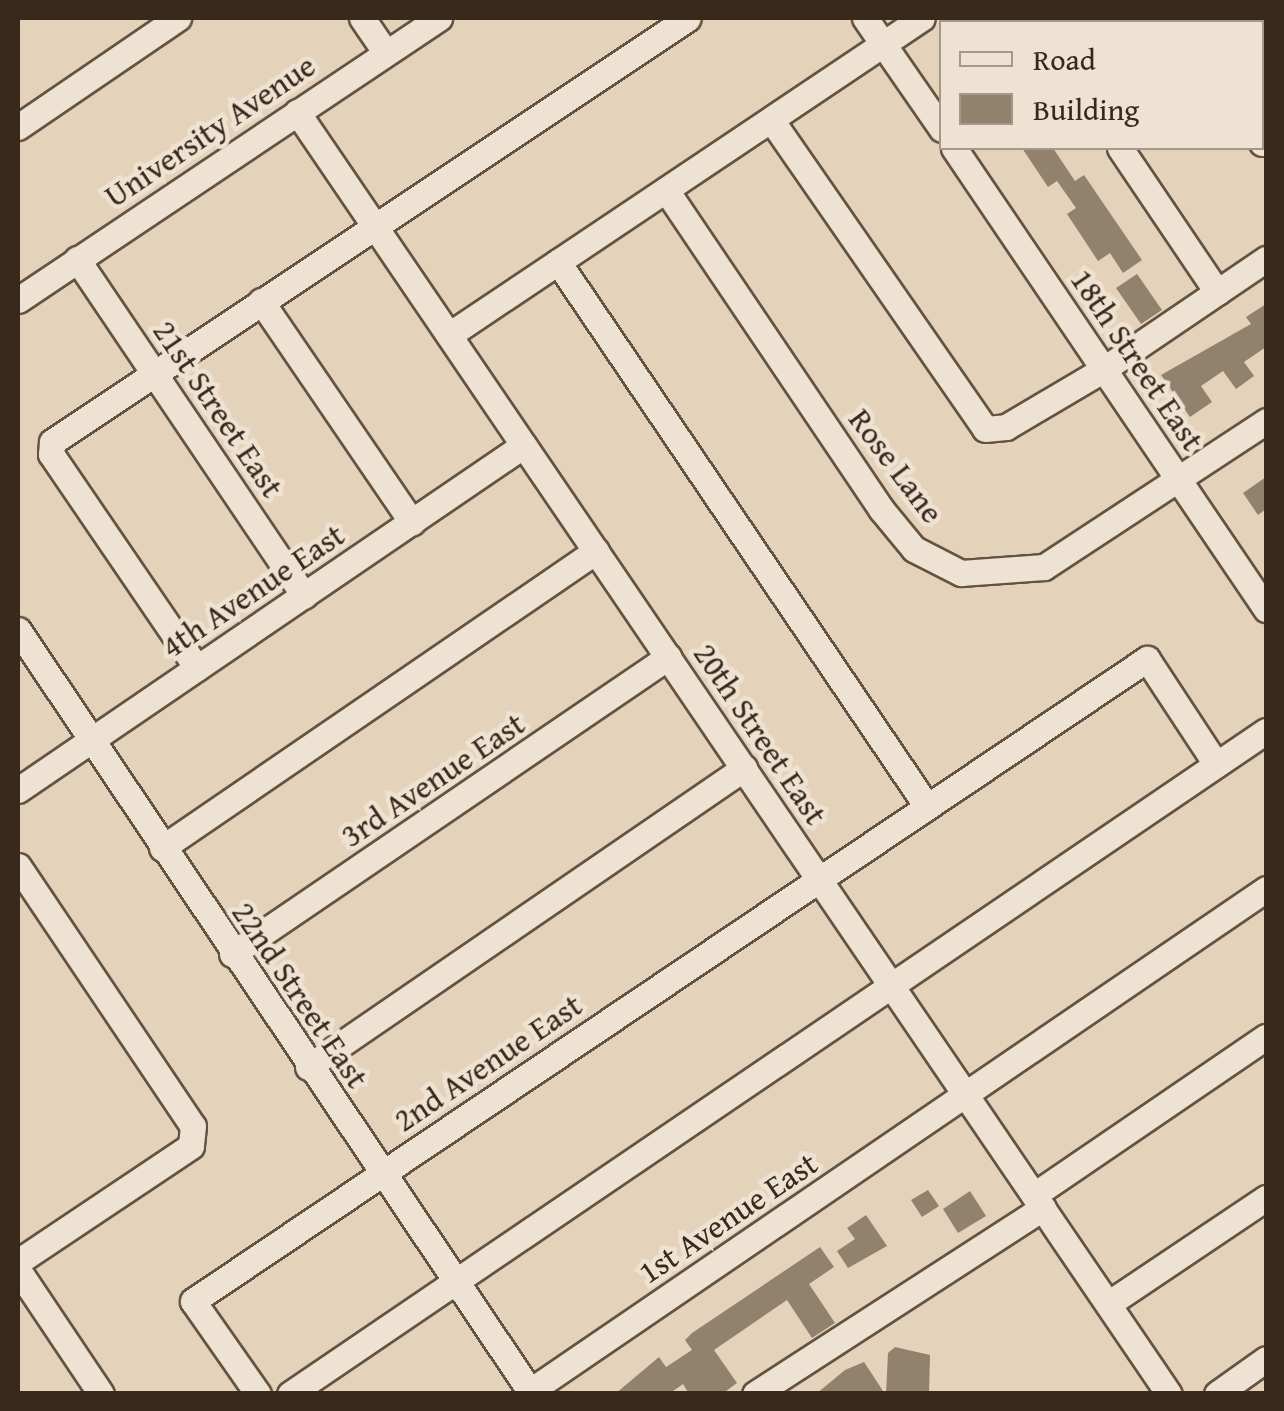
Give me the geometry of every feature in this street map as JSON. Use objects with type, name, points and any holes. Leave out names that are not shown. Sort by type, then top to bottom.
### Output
[{"type":"street","points":[[18,127],[178,18]]},
{"type":"street","points":[[362,18],[386,53]]},
{"type":"street","name":"University Avenue","points":[[18,300],[439,18]]},
{"type":"street","points":[[197,668],[51,454],[52,442],[688,18]]},
{"type":"street","points":[[866,18],[939,125]]},
{"type":"street","points":[[449,335],[922,18]]},
{"type":"street","name":"20th Street East","points":[[297,112],[1170,1394]]},
{"type":"street","points":[[772,121],[985,429],[1006,427],[1104,369],[1266,260]]},
{"type":"street","name":"18th Street East","points":[[962,150],[1179,480],[1258,580],[1266,609]]},
{"type":"street","points":[[1121,150],[1217,292]]},
{"type":"street","name":"Rose Lane","points":[[666,190],[914,548],[960,573],[1044,567],[1266,421]]},
{"type":"street","name":"21st Street East","points":[[77,259],[304,596]]},
{"type":"street","points":[[558,262],[926,805]]},
{"type":"street","points":[[262,301],[412,522]]},
{"type":"street","name":"4th Avenue East","points":[[18,790],[524,445]]},
{"type":"street","points":[[162,848],[596,550]]},
{"type":"street","name":"22nd Street East","points":[[18,630],[529,1393]]},
{"type":"street","name":"3rd Avenue East","points":[[232,954],[668,657]]},
{"type":"street","name":"2nd Avenue East","points":[[258,1394],[194,1301],[818,877],[1148,659],[1216,764]]},
{"type":"street","points":[[290,1394],[1266,730]]},
{"type":"street","points":[[308,1067],[744,768]]},
{"type":"street","points":[[18,866],[193,1126],[191,1146],[18,1262]]},
{"type":"street","name":"1st Avenue East","points":[[529,1393],[1266,889]]},
{"type":"street","points":[[755,1394],[1039,1202],[1266,1038]]},
{"type":"street","points":[[1108,1304],[1266,1198]]},
{"type":"street","points":[[18,1270],[101,1394]]},
{"type":"street","points":[[1217,1394],[1266,1359]]},
{"type":"building","points":[[1023,150],[1054,150],[1075,181],[1084,175],[1142,260],[1123,273],[1110,253],[1098,261],[1067,214],[1076,208],[1057,181],[1048,187]]},
{"type":"building","points":[[1137,274],[1162,310],[1141,324],[1116,288]]},
{"type":"building","points":[[1266,304],[1266,347],[1244,362],[1254,376],[1236,389],[1223,371],[1201,386],[1212,402],[1190,417],[1161,375],[1251,324],[1246,317]]},
{"type":"building","points":[[1266,477],[1266,509],[1258,515],[1243,493]]},
{"type":"building","points":[[928,1190],[939,1206],[922,1217],[911,1200]]},
{"type":"building","points":[[970,1191],[986,1216],[958,1233],[943,1209]]},
{"type":"building","points":[[866,1215],[887,1246],[848,1268],[837,1251],[855,1239],[847,1228]]},
{"type":"building","points":[[820,1247],[834,1267],[809,1284],[835,1323],[812,1338],[787,1300],[714,1350],[737,1383],[722,1394],[689,1394],[683,1384],[669,1394],[615,1394],[659,1357],[666,1367],[692,1350],[685,1340],[692,1333]]},
{"type":"building","points":[[895,1347],[930,1355],[929,1394],[886,1394],[888,1353]]},
{"type":"building","points":[[864,1362],[885,1394],[816,1394],[845,1370]]}]
